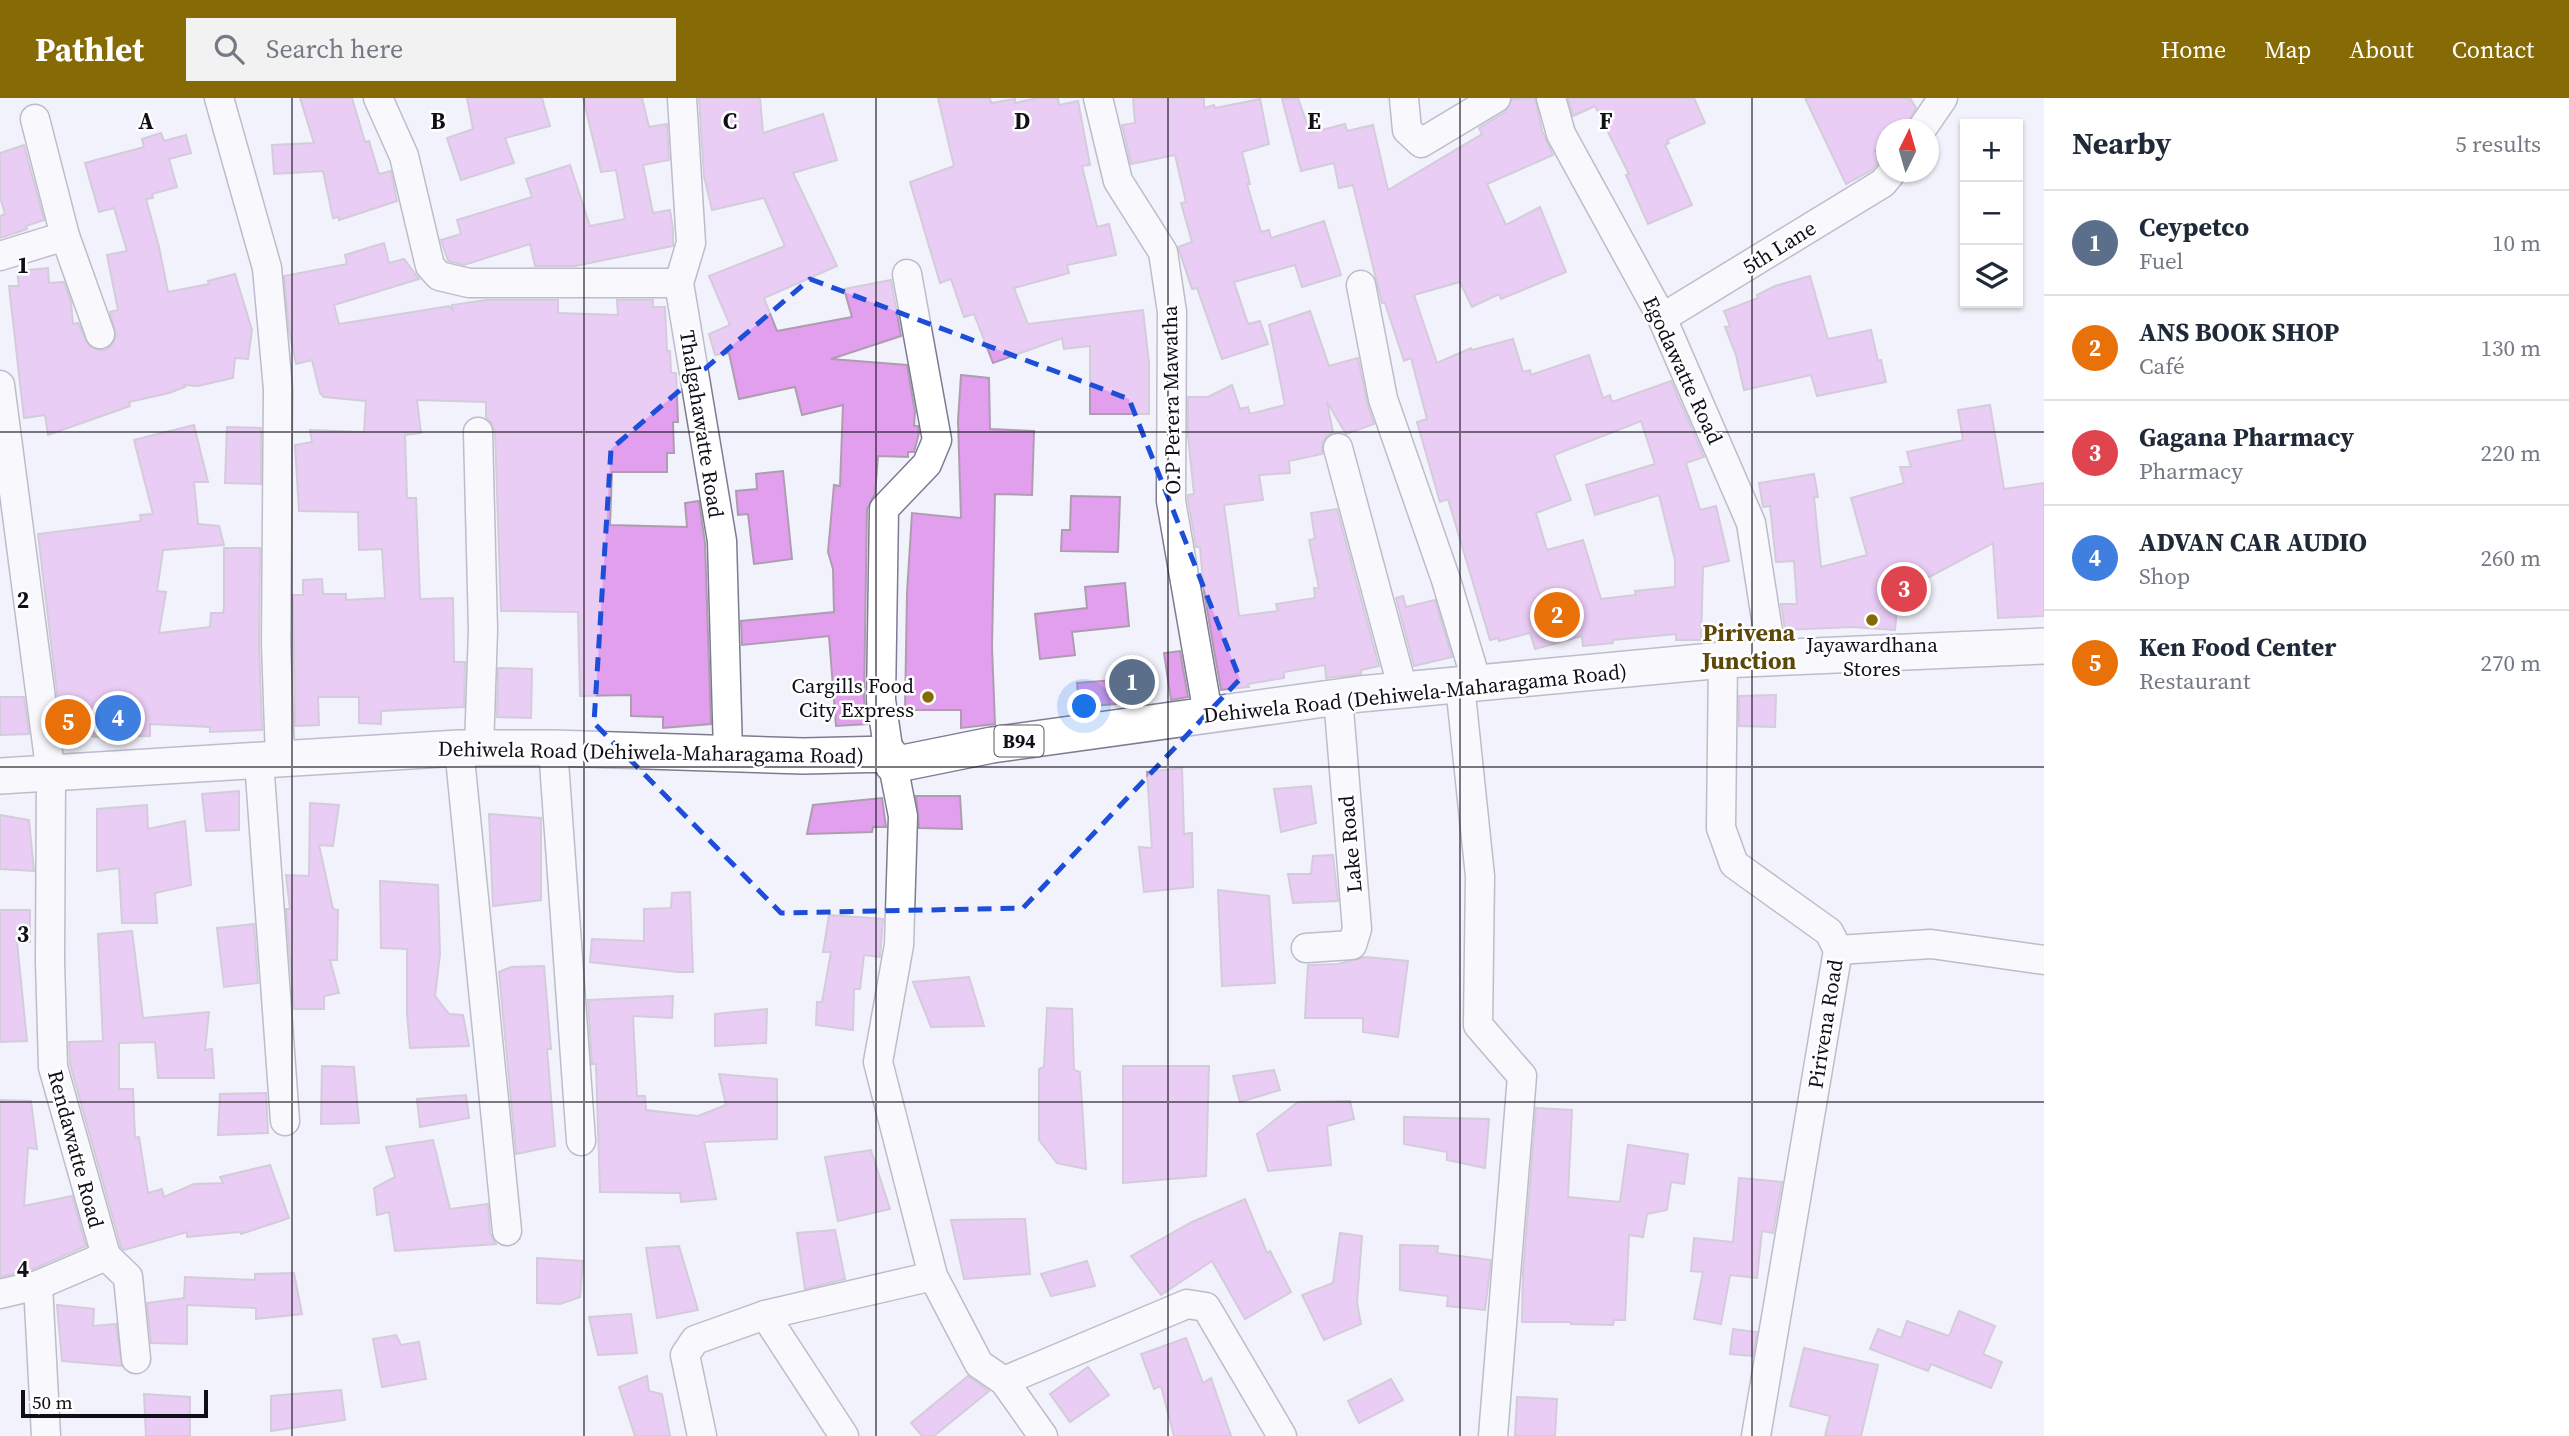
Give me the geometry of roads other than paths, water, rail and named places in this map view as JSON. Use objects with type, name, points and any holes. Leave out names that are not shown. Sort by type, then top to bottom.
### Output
[{"type":"main road","name":"Dehiwela Road (Dehiwela-Maharagama Road)","points":[[0,776],[469,748],[728,752],[891,760],[1403,690],[1723,660],[2044,646]]},
{"type":"street","points":[[219,98],[268,268],[278,389],[276,644],[269,760],[285,1121]]},
{"type":"street","points":[[378,98],[404,156],[430,266],[439,276],[469,283],[679,283]]},
{"type":"street","name":"Thalgahawatte Road","points":[[682,98],[691,243],[679,283],[722,541],[728,752]]},
{"type":"street","name":"O.P Perera Mawatha","points":[[1098,98],[1118,181],[1163,252],[1172,312],[1171,501],[1208,715]]},
{"type":"street","points":[[1404,98],[1407,130],[1421,143],[1496,98]]},
{"type":"street","name":"Egodawatte Road","points":[[1551,98],[1561,134],[1662,318],[1751,523],[1772,657]]},
{"type":"street","points":[[1929,119],[1943,98]]},
{"type":"street","points":[[35,120],[65,236],[100,334]]},
{"type":"street","name":"5th Lane","points":[[1662,318],[1885,182]]},
{"type":"street","points":[[0,256],[65,236]]},
{"type":"street","points":[[907,274],[937,440],[927,464],[884,509],[881,700],[903,816],[900,945],[878,1062],[933,1276],[979,1364],[1003,1381],[1043,1436]]},
{"type":"street","points":[[1361,285],[1383,399],[1446,580],[1469,684],[1480,876],[1478,1025],[1522,1076],[1493,1436]]},
{"type":"street","name":"Rendawatte Road","points":[[0,385],[51,775],[52,1067],[106,1256],[38,1285],[0,1294]]},
{"type":"street","points":[[478,432],[483,630],[469,748],[507,1231]]},
{"type":"street","points":[[1338,448],[1403,690]]},
{"type":"street","name":"Pirivena Road","points":[[1723,660],[1721,828],[1734,864],[1829,932],[1838,950],[1756,1436]]},
{"type":"street","name":"Lake Road","points":[[1306,948],[1352,945],[1357,929],[1339,697]]},
{"type":"street","points":[[553,748],[581,1141]]},
{"type":"street","points":[[1838,950],[1931,944],[2044,960]]},
{"type":"street","points":[[106,1256],[128,1277],[136,1359]]},
{"type":"street","points":[[702,1436],[685,1355],[695,1340],[765,1315],[933,1276]]},
{"type":"street","points":[[38,1285],[46,1436]]},
{"type":"street","points":[[1003,1381],[1187,1304],[1206,1307],[1282,1436]]},
{"type":"street","points":[[765,1315],[844,1436]]},
{"type":"place","name":"Gagana Pharmacy","points":[[1904,589]]},
{"type":"place","name":"ANS BOOK SHOP","points":[[1557,615]]},
{"type":"place","name":"Jayawardhana Stores","points":[[1872,620]]},
{"type":"place","name":"Ceypetco","points":[[1132,682]]},
{"type":"place","name":"Cargills Food City Express","points":[[928,697]]},
{"type":"place","name":"ADVAN CAR AUDIO","points":[[118,718]]},
{"type":"place","name":"Ken Food Center","points":[[68,722]]},
{"type":"district","name":"Pirivena Junction","points":[[1749,646]]}]
